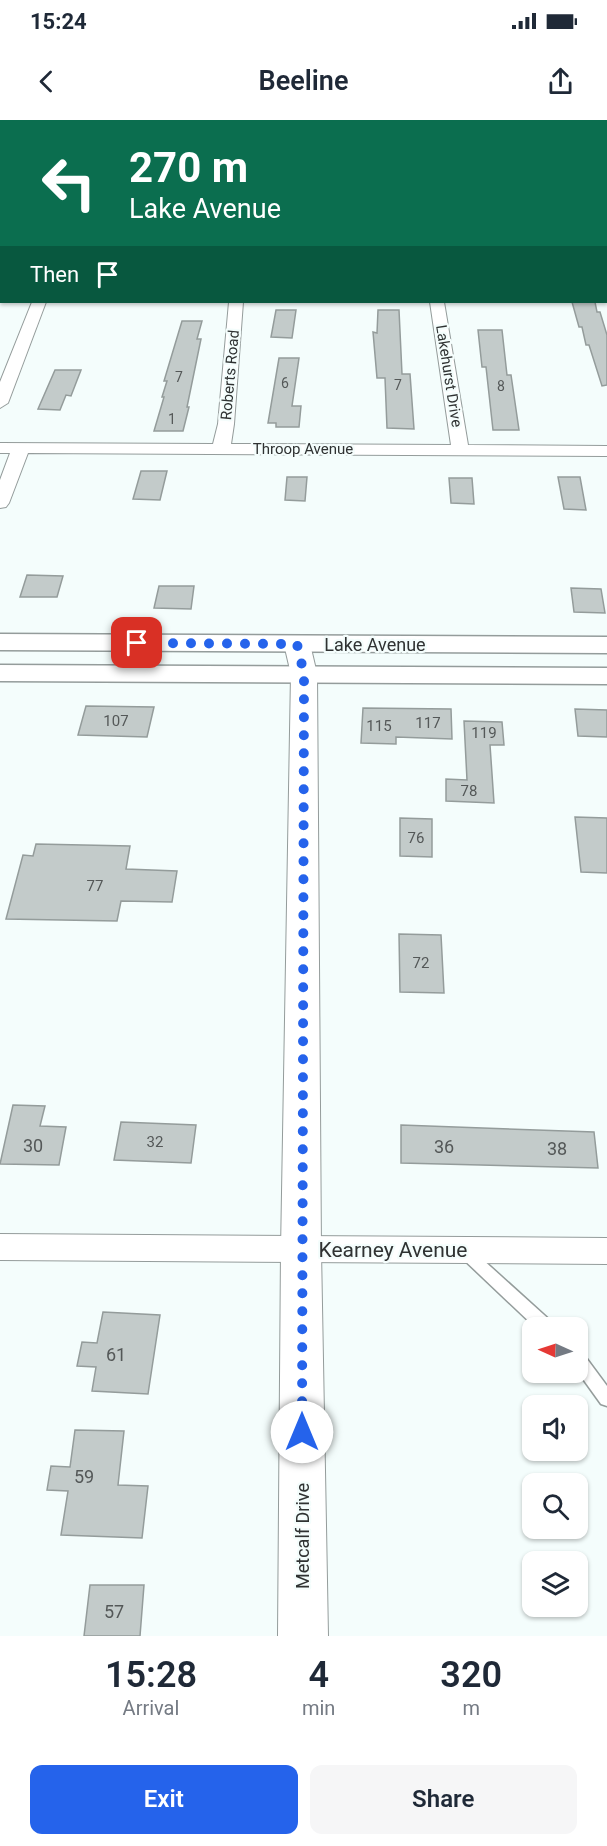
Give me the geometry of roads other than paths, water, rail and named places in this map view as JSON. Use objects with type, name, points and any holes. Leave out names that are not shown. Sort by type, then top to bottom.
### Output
[{"type":"main road","points":[[27,120],[283,120]]},
{"type":"main road","name":"Lake Avenue","points":[[0,642],[607,675]]},
{"type":"main road","name":"Lake Avenue","points":[[0,673],[607,645]]},
{"type":"street","points":[[0,403],[39,303]]},
{"type":"street","name":"Roberts Road","points":[[221,449],[226,424],[236,303]]},
{"type":"street","name":"Lakehurst Drive","points":[[437,303],[460,451]]},
{"type":"street","name":"Throop Avenue","points":[[0,448],[607,451]]},
{"type":"street","points":[[0,503],[21,448]]},
{"type":"street","name":"Metcalf Drive","points":[[300,659],[303,1636]]},
{"type":"street","name":"Kearney Avenue","points":[[0,1247],[607,1251]]},
{"type":"lane","points":[[463,1250],[535,1317]]},
{"type":"lane","points":[[588,1373],[607,1398]]}]
